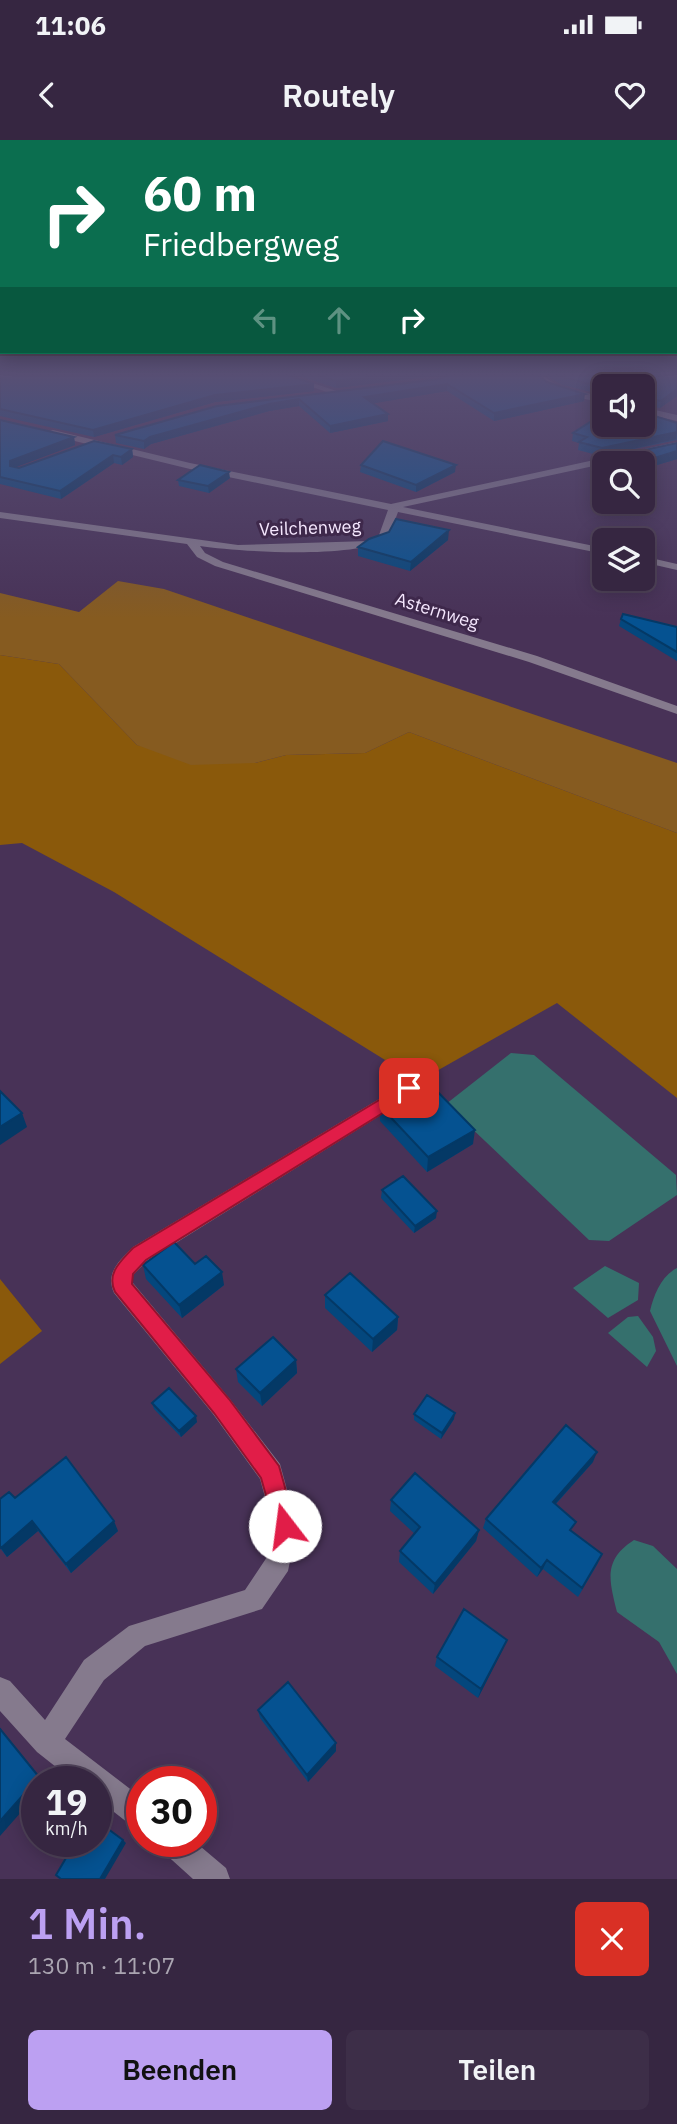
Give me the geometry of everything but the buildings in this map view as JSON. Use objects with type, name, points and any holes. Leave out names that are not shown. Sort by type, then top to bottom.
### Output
[{"type":"street","points":[[149,456],[592,548]]},
{"type":"street","points":[[395,506],[625,456]]},
{"type":"street","name":"Veilchenweg","points":[[0,515],[238,548],[349,547],[372,544],[384,537],[395,506]]},
{"type":"street","name":"Asternweg","points":[[191,542],[201,555],[219,564],[533,659],[677,710]]},
{"type":"street","points":[[655,562],[677,567]]},
{"type":"street","points":[[47,1742],[94,1670],[138,1635],[253,1600],[279,1562],[285,1526],[271,1473],[221,1406],[122,1286],[123,1271],[140,1254],[409,1088]]},
{"type":"street","points":[[0,1691],[47,1742],[126,1804]]},
{"type":"street","points":[[190,1857],[215,1879]]},
{"type":"shaded area","points":[[118,581],[164,589],[677,763],[677,833],[409,732],[365,753],[286,755],[255,763],[191,765],[137,745],[59,664],[0,655],[0,593],[79,612]]},
{"type":"shaded area","points":[[0,655],[59,664],[137,745],[255,763],[286,755],[365,753],[409,732],[677,833],[677,1098],[557,1003],[419,1081],[114,892],[22,843],[0,845]]},
{"type":"shaded area","points":[[511,1053],[534,1055],[676,1175],[677,1195],[609,1241],[589,1240],[446,1104]]},
{"type":"shaded area","points":[[605,1266],[639,1283],[638,1300],[608,1318],[573,1288]]},
{"type":"shaded area","points":[[677,1268],[677,1366],[650,1311],[662,1281]]},
{"type":"shaded area","points":[[0,1279],[42,1331],[0,1364]]},
{"type":"shaded area","points":[[638,1316],[653,1337],[656,1351],[647,1367],[608,1333],[628,1317]]},
{"type":"shaded area","points":[[634,1540],[653,1546],[677,1569],[677,1674],[659,1642],[617,1612],[611,1580],[613,1563],[617,1555]]},
{"type":"route","points":[[285,1526],[271,1473],[221,1406],[122,1286],[123,1271],[140,1254],[409,1088]]}]
